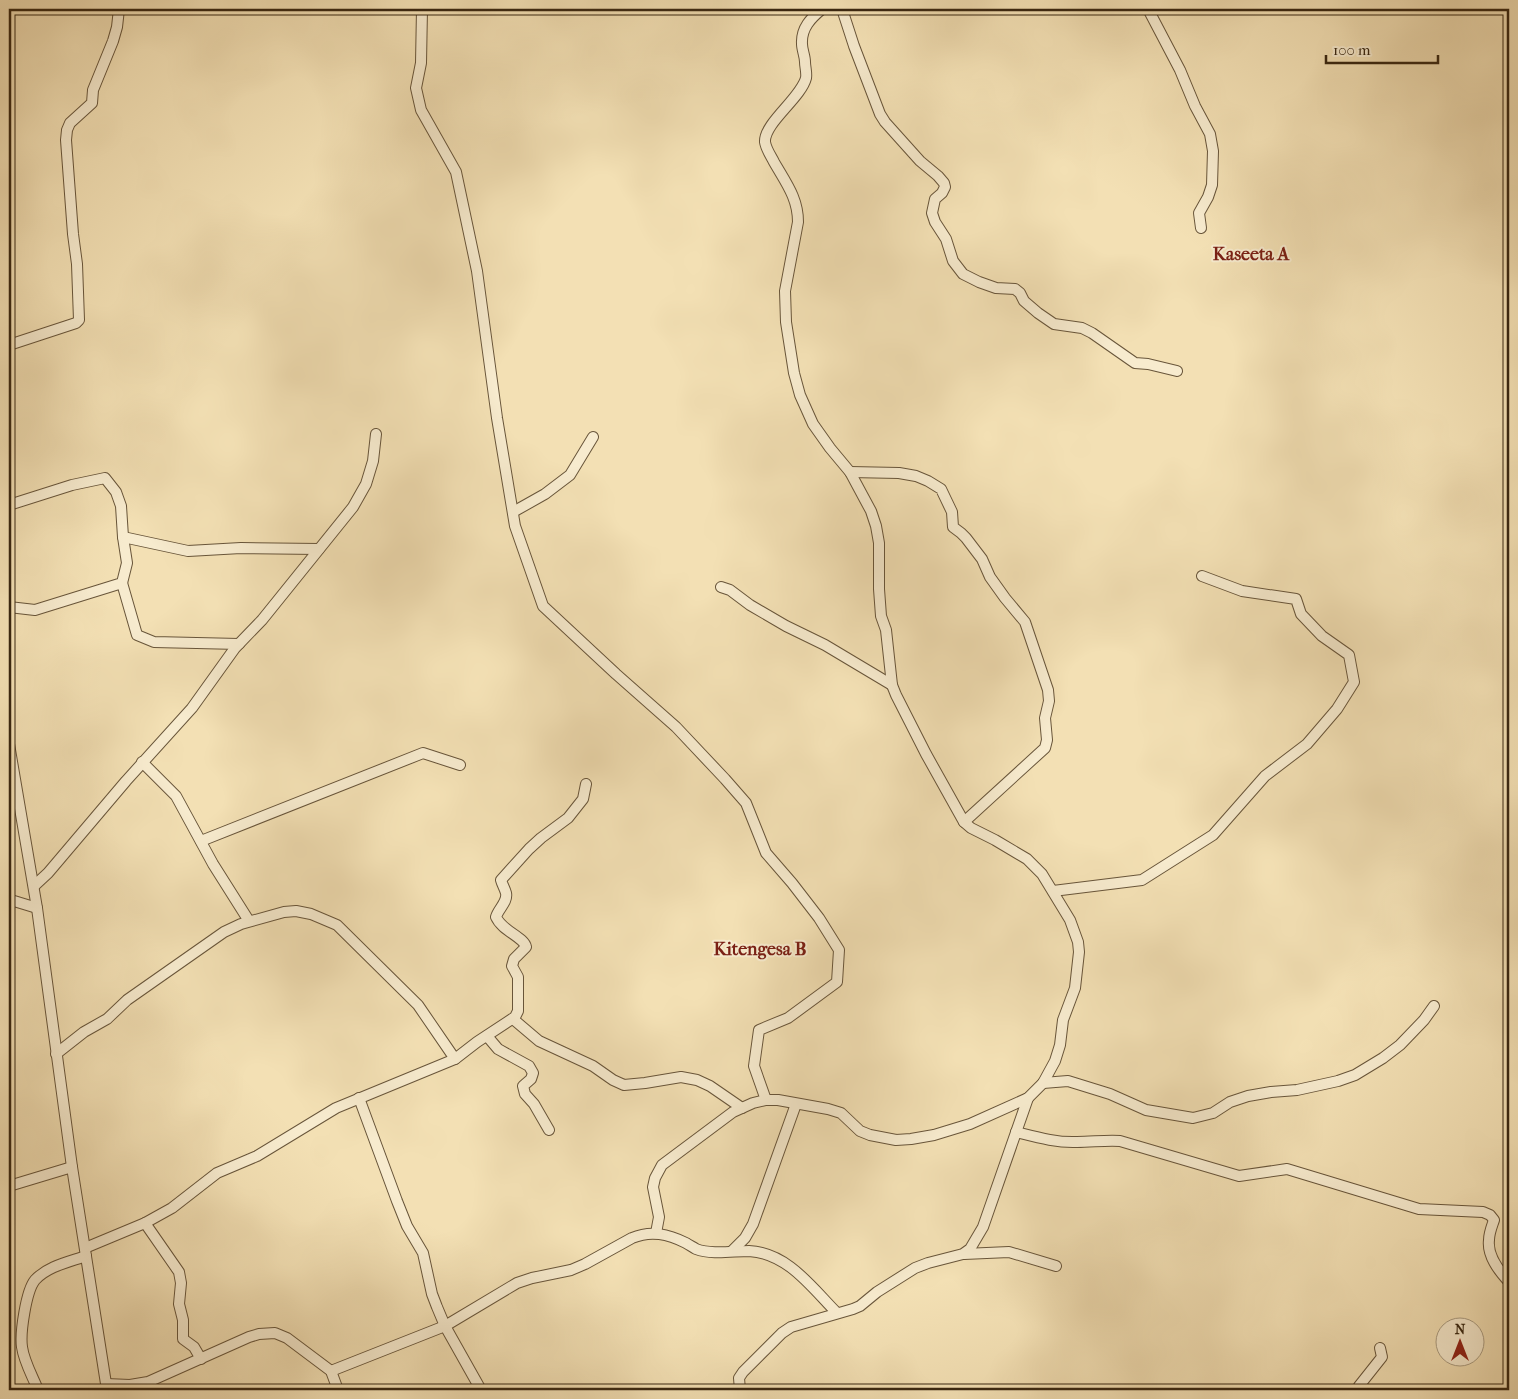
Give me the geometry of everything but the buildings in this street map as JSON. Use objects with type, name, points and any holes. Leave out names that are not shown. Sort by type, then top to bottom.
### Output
[{"type":"street","points":[[9,345],[68,326],[79,320],[77,264],[66,140],[67,130],[70,123],[92,103],[93,90],[113,41],[119,9]]},
{"type":"street","points":[[422,9],[421,63],[416,88],[421,110],[456,172],[477,271],[497,418],[515,526],[543,606],[676,727],[726,779],[746,803],[766,853],[819,918],[839,950],[837,982],[788,1018],[759,1030],[754,1066],[766,1100]]},
{"type":"street","points":[[656,1233],[659,1216],[653,1187],[662,1164],[733,1112],[753,1103],[778,1100],[828,1109],[841,1114],[860,1131],[896,1140],[911,1139],[952,1130],[1028,1098],[1043,1083],[1055,1061],[1060,1045],[1063,1020],[1075,988],[1079,952],[1078,942],[1070,920],[1053,891],[1042,874],[1027,859],[970,828],[964,822],[908,721],[892,685],[888,645],[881,616],[879,543],[871,510],[850,472],[812,424],[794,373],[786,322],[785,291],[798,213],[794,197],[770,156],[765,142],[769,130],[798,92],[806,77],[802,36],[810,19],[822,9]]},
{"type":"street","points":[[842,9],[880,114],[920,161],[944,183],[945,187],[936,199],[932,213],[935,222],[946,238],[953,261],[963,274],[996,288],[1014,289],[1024,301],[1054,324],[1082,328],[1135,363],[1177,371]]},
{"type":"street","points":[[1148,9],[1180,70],[1195,106],[1210,134],[1212,185],[1199,213],[1201,228]]},
{"type":"street","points":[[34,886],[48,873],[142,762],[192,708],[239,644],[262,620],[353,507],[366,484],[376,434]]},
{"type":"street","points":[[513,512],[545,494],[570,475],[592,437]]},
{"type":"street","points":[[850,472],[899,473],[916,476],[941,489],[952,512],[953,527],[966,538],[982,559],[990,577],[1026,622],[1040,664],[1048,690],[1049,701],[1046,718],[1047,740],[1045,748],[964,822]]},
{"type":"street","points":[[9,505],[72,485],[105,478],[116,492],[121,506],[127,563],[122,583],[137,635],[154,642],[239,644]]},
{"type":"street","points":[[123,537],[188,551],[241,548],[319,550]]},
{"type":"street","points":[[1053,891],[1142,880],[1213,835],[1265,776],[1307,744],[1337,709],[1354,682],[1349,655],[1322,636],[1301,614],[1296,599],[1242,591],[1202,576]]},
{"type":"street","points":[[9,607],[35,610],[122,583]]},
{"type":"street","points":[[721,587],[730,590],[750,605],[786,626],[825,645],[892,685]]},
{"type":"street","points":[[9,744],[34,886],[72,1166],[107,1387],[148,1382],[249,1337],[275,1333],[286,1338],[331,1371],[338,1390]]},
{"type":"street","points":[[201,841],[424,753],[460,766]]},
{"type":"street","points":[[142,762],[176,796],[213,864],[249,922]]},
{"type":"street","points":[[38,1390],[22,1348],[25,1310],[31,1286],[36,1279],[49,1269],[145,1223],[180,1203],[217,1174],[257,1156],[320,1117],[359,1098],[455,1059],[513,1019],[518,1010],[518,977],[512,966],[514,959],[526,947],[522,940],[512,935],[498,922],[496,917],[506,901],[501,880],[541,838],[568,818],[583,799],[586,784]]},
{"type":"street","points":[[9,901],[37,908]]},
{"type":"street","points":[[56,1054],[84,1032],[107,1019],[127,1000],[224,932],[241,924],[284,912],[296,911],[311,914],[337,925],[418,1005],[455,1059]]},
{"type":"street","points":[[1043,1083],[1068,1081],[1110,1094],[1146,1110],[1193,1118],[1213,1113],[1230,1102],[1248,1096],[1297,1090],[1338,1082],[1355,1075],[1400,1045],[1424,1020],[1434,1006]]},
{"type":"street","points":[[513,1019],[539,1041],[592,1066],[618,1083],[624,1085],[646,1084],[681,1078],[696,1080],[710,1086],[742,1108]]},
{"type":"street","points":[[487,1036],[498,1050],[529,1066],[533,1073],[531,1079],[523,1086],[525,1094],[534,1104],[550,1130]]},
{"type":"street","points":[[359,1098],[407,1226],[423,1253],[432,1294],[445,1326],[481,1390]]},
{"type":"street","points":[[963,1254],[970,1249],[983,1227],[1028,1098]]},
{"type":"street","points":[[732,1251],[745,1238],[753,1224],[796,1104]]},
{"type":"street","points":[[1016,1132],[1052,1140],[1076,1142],[1120,1141],[1240,1176],[1287,1168],[1419,1209],[1483,1212],[1490,1215],[1494,1220],[1488,1240],[1493,1261],[1500,1273],[1509,1282]]},
{"type":"street","points":[[9,1186],[72,1166]]},
{"type":"street","points":[[145,1223],[178,1272],[181,1283],[179,1304],[183,1339],[194,1347],[200,1359]]},
{"type":"street","points":[[331,1371],[445,1326],[518,1283],[532,1278],[571,1270],[632,1238],[656,1233],[674,1238],[696,1249],[758,1252],[772,1256],[784,1262],[837,1313]]},
{"type":"street","points":[[740,1390],[739,1378],[743,1372],[791,1326],[845,1312],[860,1306],[877,1292],[928,1262],[963,1254],[1009,1252],[1056,1266]]},
{"type":"street","points":[[1358,1390],[1359,1386],[1382,1357],[1380,1348]]},
{"type":"district","name":"Kaseeta A","points":[[1251,254]]},
{"type":"district","name":"Kitengesa B","points":[[760,949]]}]
